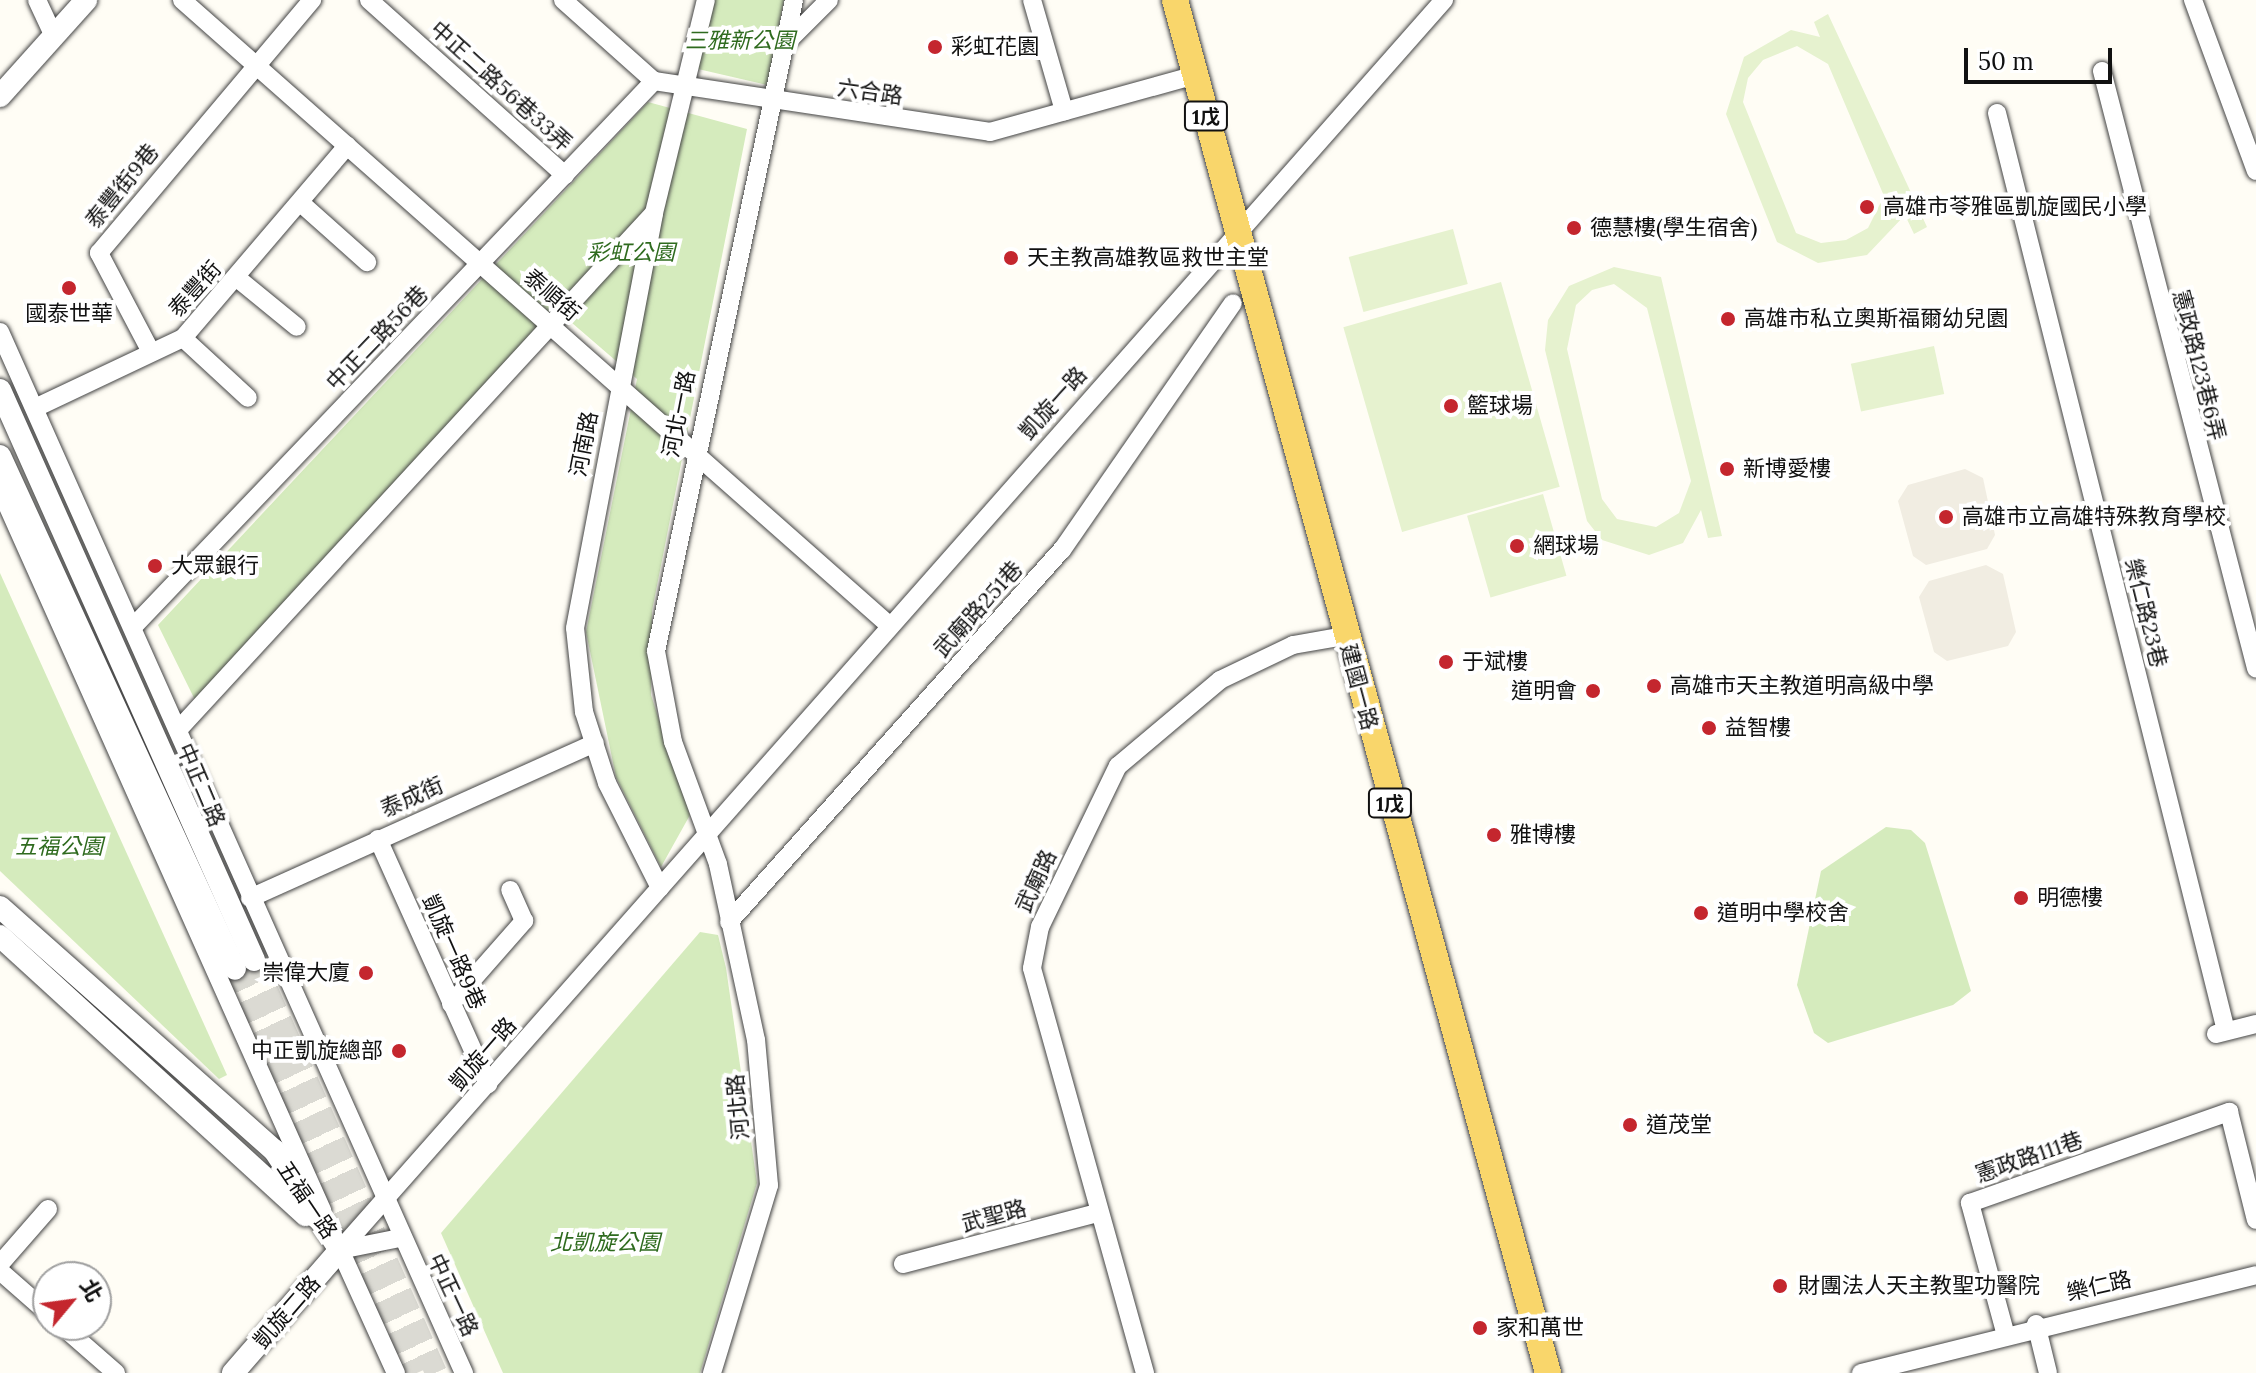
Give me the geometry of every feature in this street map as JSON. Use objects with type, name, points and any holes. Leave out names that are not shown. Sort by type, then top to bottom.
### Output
[{"type":"main road","name":"建國一路","points":[[1175,0],[1345,636],[1548,1373]]},
{"type":"street","points":[[37,0],[53,34]]},
{"type":"street","points":[[0,96],[86,0]]},
{"type":"street","name":"泰順街","points":[[182,0],[889,625]]},
{"type":"street","points":[[255,64],[312,0]]},
{"type":"street","name":"中正二路56巷33弄","points":[[369,0],[565,175]]},
{"type":"street","name":"六合路","points":[[563,0],[654,81],[767,101],[990,132],[1195,75]]},
{"type":"street","name":"河南路","points":[[660,888],[607,783],[584,712],[575,628],[654,213],[688,89],[706,0]]},
{"type":"street","name":"河北一路","points":[[704,837],[673,742],[656,651],[767,101],[785,44],[794,0]]},
{"type":"street","points":[[785,44],[829,0]]},
{"type":"street","points":[[1032,0],[1064,111]]},
{"type":"street","name":"凱旋一路","points":[[340,1250],[1444,0]]},
{"type":"street","points":[[2193,0],[2256,171]]},
{"type":"street","name":"泰豐街9巷","points":[[151,352],[99,253],[255,64]]},
{"type":"street","name":"憲政路123巷6弄","points":[[2102,71],[2256,668]]},
{"type":"street","name":"中正二路56巷","points":[[133,627],[654,81]]},
{"type":"street","name":"樂仁路23巷","points":[[1997,113],[2220,1032],[2256,1024]]},
{"type":"street","name":"泰豐街","points":[[35,408],[183,338],[303,205],[347,146]]},
{"type":"street","points":[[303,205],[367,262]]},
{"type":"street","points":[[178,730],[654,213]]},
{"type":"street","points":[[237,278],[297,327]]},
{"type":"street","name":"武廟路251巷","points":[[729,922],[1062,550],[1233,303]]},
{"type":"street","name":"中正二路","points":[[0,332],[133,627],[400,1238]]},
{"type":"street","points":[[183,338],[248,398]]},
{"type":"street","name":"中正二路","points":[[0,390],[244,964],[0,456]]},
{"type":"street","points":[[0,489],[396,1373]]},
{"type":"street","name":"武廟路","points":[[1145,1373],[1097,1213],[1032,968],[1040,927],[1118,766],[1220,680],[1293,645],[1345,636]]},
{"type":"street","name":"泰成街","points":[[250,898],[595,743]]},
{"type":"street","name":"河北路","points":[[704,837],[729,922],[756,1040],[769,1185],[712,1373]]},
{"type":"street","name":"凱旋一路9巷","points":[[378,839],[488,1084]]},
{"type":"street","points":[[451,1004],[524,921],[510,890]]},
{"type":"street","name":"五福一路","points":[[1,910],[274,1150],[340,1250]]},
{"type":"street","name":"五福一路","points":[[0,936],[340,1250]]},
{"type":"street","name":"憲政路111巷","points":[[2005,1332],[1970,1203],[2229,1112],[2256,1220]]},
{"type":"street","points":[[0,1264],[48,1209]]},
{"type":"street","name":"武聖路","points":[[903,1264],[1097,1213]]},
{"type":"street","points":[[340,1250],[400,1238]]},
{"type":"street","name":"中正一路","points":[[400,1238],[464,1373]]},
{"type":"street","name":"凱旋二路","points":[[233,1373],[340,1250]]},
{"type":"street","points":[[0,1271],[32,1299]]},
{"type":"street","name":"樂仁路","points":[[1861,1373],[1921,1365],[2005,1332],[2256,1275]]},
{"type":"street","points":[[2036,1324],[2048,1373]]},
{"type":"street","points":[[79,1341],[116,1373]]},
{"type":"green space","name":"三雅新公園","points":[[712,0],[784,0],[767,85],[698,69]]},
{"type":"green space","points":[[1828,14],[1927,227],[1914,234],[1905,215],[1867,255],[1818,263],[1777,242],[1726,114],[1744,57],[1791,30],[1820,37],[1814,22]],"holes":[[[1797,46],[1828,64],[1884,196],[1868,228],[1846,240],[1821,243],[1796,233],[1743,102],[1748,78],[1763,60]]]},
{"type":"green space","name":"彩虹公園","points":[[648,102],[747,129],[652,611],[651,695],[690,815],[661,867],[616,777],[586,632],[637,379],[557,310],[195,700],[158,625]]},
{"type":"green space","points":[[1453,229],[1468,284],[1363,312],[1349,257]]},
{"type":"green space","points":[[1614,267],[1661,277],[1722,536],[1708,538],[1701,510],[1683,543],[1649,555],[1602,540],[1587,521],[1545,350],[1548,320],[1569,286]],"holes":[[[1614,284],[1647,308],[1691,481],[1679,513],[1656,527],[1617,519],[1602,499],[1567,349],[1576,305],[1592,290]]]},
{"type":"green space","name":"籃球場","points":[[1501,282],[1560,487],[1402,532],[1343,327]]},
{"type":"green space","points":[[1934,346],[1944,394],[1861,412],[1851,364]]},
{"type":"green space","name":"網球場","points":[[1543,494],[1566,576],[1490,597],[1467,516]]},
{"type":"green space","name":"五福公園","points":[[0,573],[227,1075],[219,1079],[0,871]]},
{"type":"green space","points":[[1886,827],[1911,830],[1925,843],[1971,991],[1953,1005],[1828,1043],[1814,1033],[1797,985],[1821,871]]},
{"type":"green space","name":"北凱旋公園","points":[[700,932],[718,935],[726,968],[757,1183],[700,1373],[503,1373],[441,1233]]},
{"type":"shaded area","points":[[1965,469],[1983,478],[1995,535],[1987,549],[1926,565],[1913,556],[1898,501],[1908,485]]},
{"type":"shaded area","points":[[1986,565],[2003,574],[2016,632],[2008,646],[1947,661],[1934,652],[1919,597],[1929,581]]},
{"type":"tunnel","points":[[254,960],[436,1373]]},
{"type":"tunnel","points":[[235,969],[416,1373]]},
{"type":"place","name":"彩虹花園","points":[[935,47]]},
{"type":"place","name":"高雄市苓雅區凱旋國民小學","points":[[1867,207]]},
{"type":"place","name":"德慧樓(學生宿舍)","points":[[1574,228]]},
{"type":"place","name":"天主教高雄教區救世主堂","points":[[1011,258]]},
{"type":"place","name":"國泰世華","points":[[69,288]]},
{"type":"place","name":"高雄市私立奧斯福爾幼兒園","points":[[1728,319]]},
{"type":"place","name":"籃球場","points":[[1451,406]]},
{"type":"place","name":"新博愛樓","points":[[1727,469]]},
{"type":"place","name":"高雄市立高雄特殊教育學校","points":[[1946,517]]},
{"type":"place","name":"網球場","points":[[1517,546]]},
{"type":"place","name":"大眾銀行","points":[[155,566]]},
{"type":"place","name":"于斌樓","points":[[1446,662]]},
{"type":"place","name":"高雄市天主教道明高級中學","points":[[1654,686]]},
{"type":"place","name":"道明會","points":[[1593,691]]},
{"type":"place","name":"益智樓","points":[[1709,728]]},
{"type":"place","name":"雅博樓","points":[[1494,835]]},
{"type":"place","name":"明德樓","points":[[2021,898]]},
{"type":"place","name":"道明中學校舍","points":[[1701,913]]},
{"type":"place","name":"崇偉大廈","points":[[366,973]]},
{"type":"place","name":"中正凱旋總部","points":[[399,1051]]},
{"type":"place","name":"道茂堂","points":[[1630,1125]]},
{"type":"place","name":"財團法人天主教聖功醫院","points":[[1780,1286]]},
{"type":"place","name":"家和萬世","points":[[1480,1328]]}]
